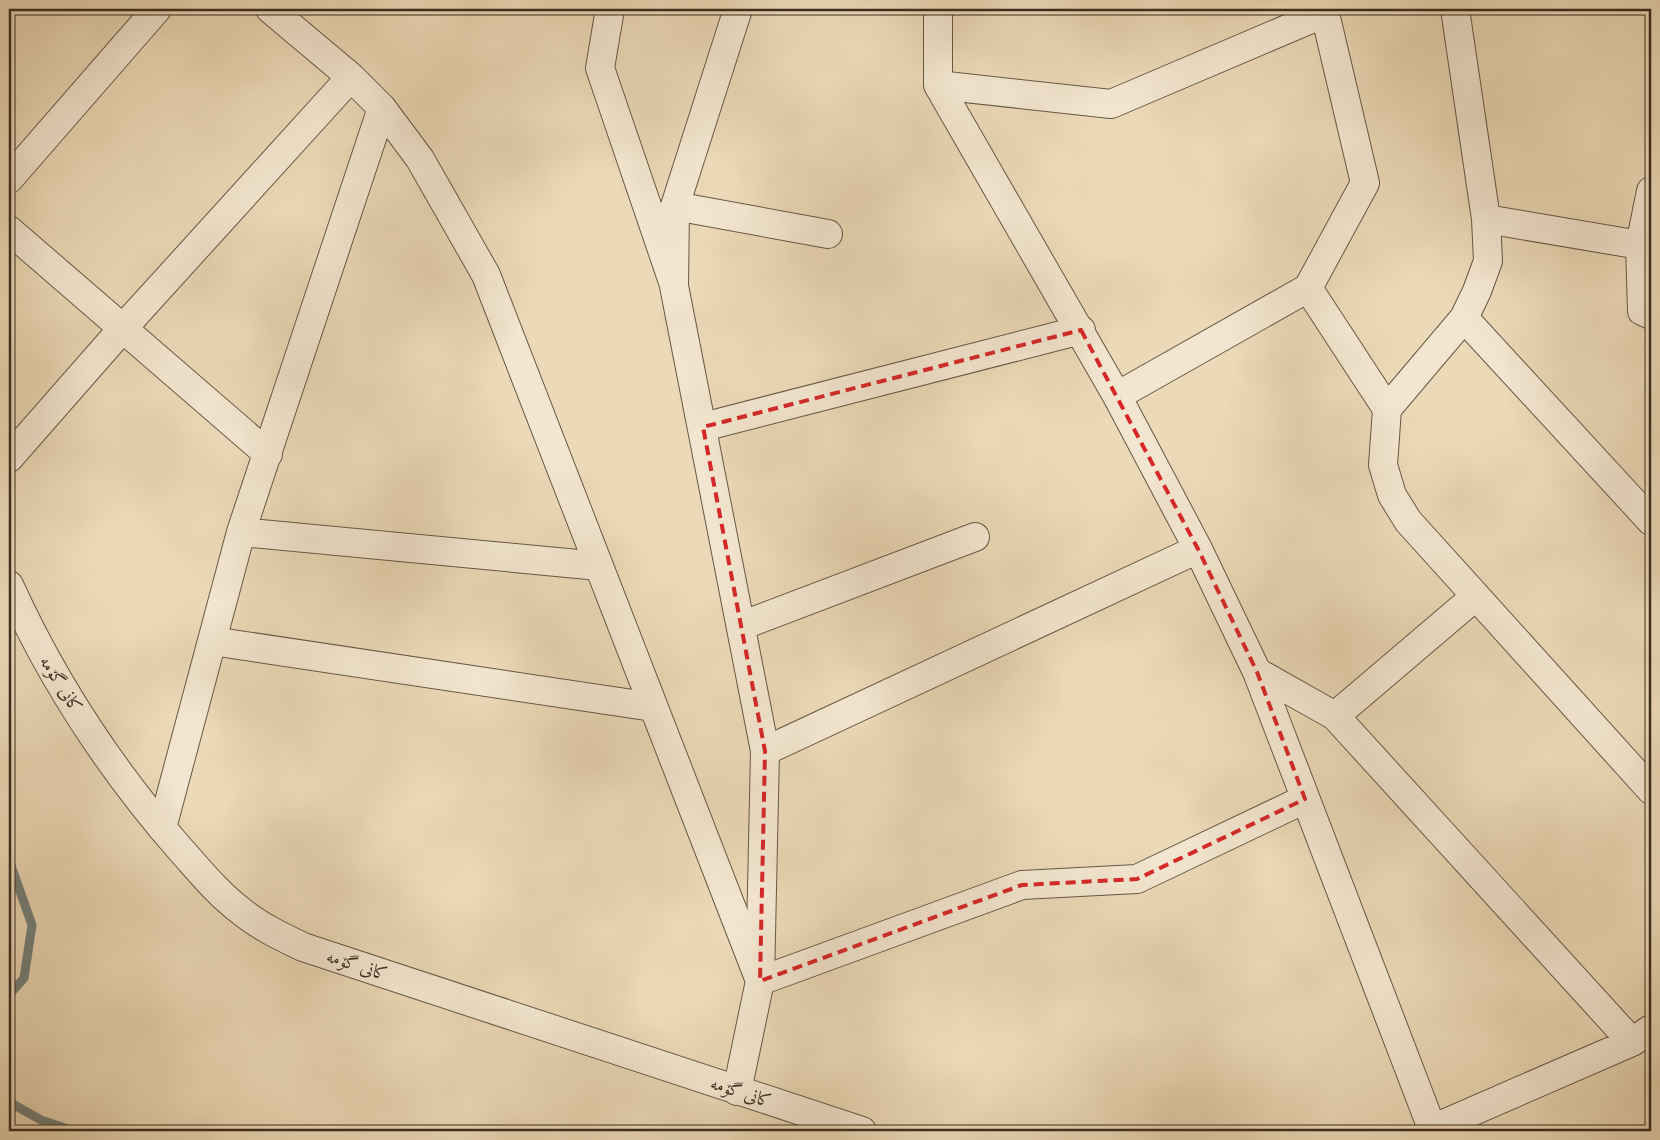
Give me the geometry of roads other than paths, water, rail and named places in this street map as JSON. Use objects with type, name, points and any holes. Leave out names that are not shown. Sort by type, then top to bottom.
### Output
[{"type":"street","points":[[9,179],[157,9]]},
{"type":"street","points":[[270,9],[351,77],[382,108],[420,159],[486,275],[760,981]]},
{"type":"street","points":[[610,9],[600,68],[674,286],[765,750],[760,981],[737,1091]]},
{"type":"street","points":[[674,286],[675,206],[738,9]]},
{"type":"street","points":[[938,9],[938,85],[1081,330],[1117,396],[1198,549],[1257,672],[1432,1130],[1642,1035],[1335,716],[1257,672]]},
{"type":"street","points":[[1455,9],[1486,219],[1488,261],[1477,291],[1464,318],[1387,409],[1383,465],[1392,494],[1408,521],[1651,790]]},
{"type":"street","points":[[938,85],[1112,104],[1325,11],[1365,183],[1308,288],[1117,396]]},
{"type":"street","points":[[9,458],[122,328],[351,77]]},
{"type":"street","points":[[162,828],[241,532],[382,108]]},
{"type":"street","points":[[1651,191],[1640,245],[1642,311],[1651,315]]},
{"type":"street","points":[[675,206],[828,234]]},
{"type":"street","points":[[1486,219],[1640,245]]},
{"type":"street","points":[[9,230],[268,454]]},
{"type":"street","points":[[1308,288],[1387,409]]},
{"type":"street","points":[[1464,318],[1651,521]]},
{"type":"street","points":[[703,427],[1081,330]]},
{"type":"street","points":[[241,532],[599,566]]},
{"type":"street","points":[[741,626],[975,537]]},
{"type":"street","points":[[765,750],[1198,549]]},
{"type":"street","name":"کانی گۆمە","points":[[9,585],[32,637],[119,773],[162,828],[210,883],[240,912],[303,948],[862,1131]]},
{"type":"street","points":[[1335,716],[1476,596]]},
{"type":"street","points":[[212,642],[653,707]]},
{"type":"street","points":[[760,981],[1022,885],[1137,879],[1305,800]]},
{"type":"waterway","points":[[9,860],[32,925],[24,978],[9,995]]},
{"type":"waterway","points":[[9,1102],[41,1120],[74,1131]]}]
